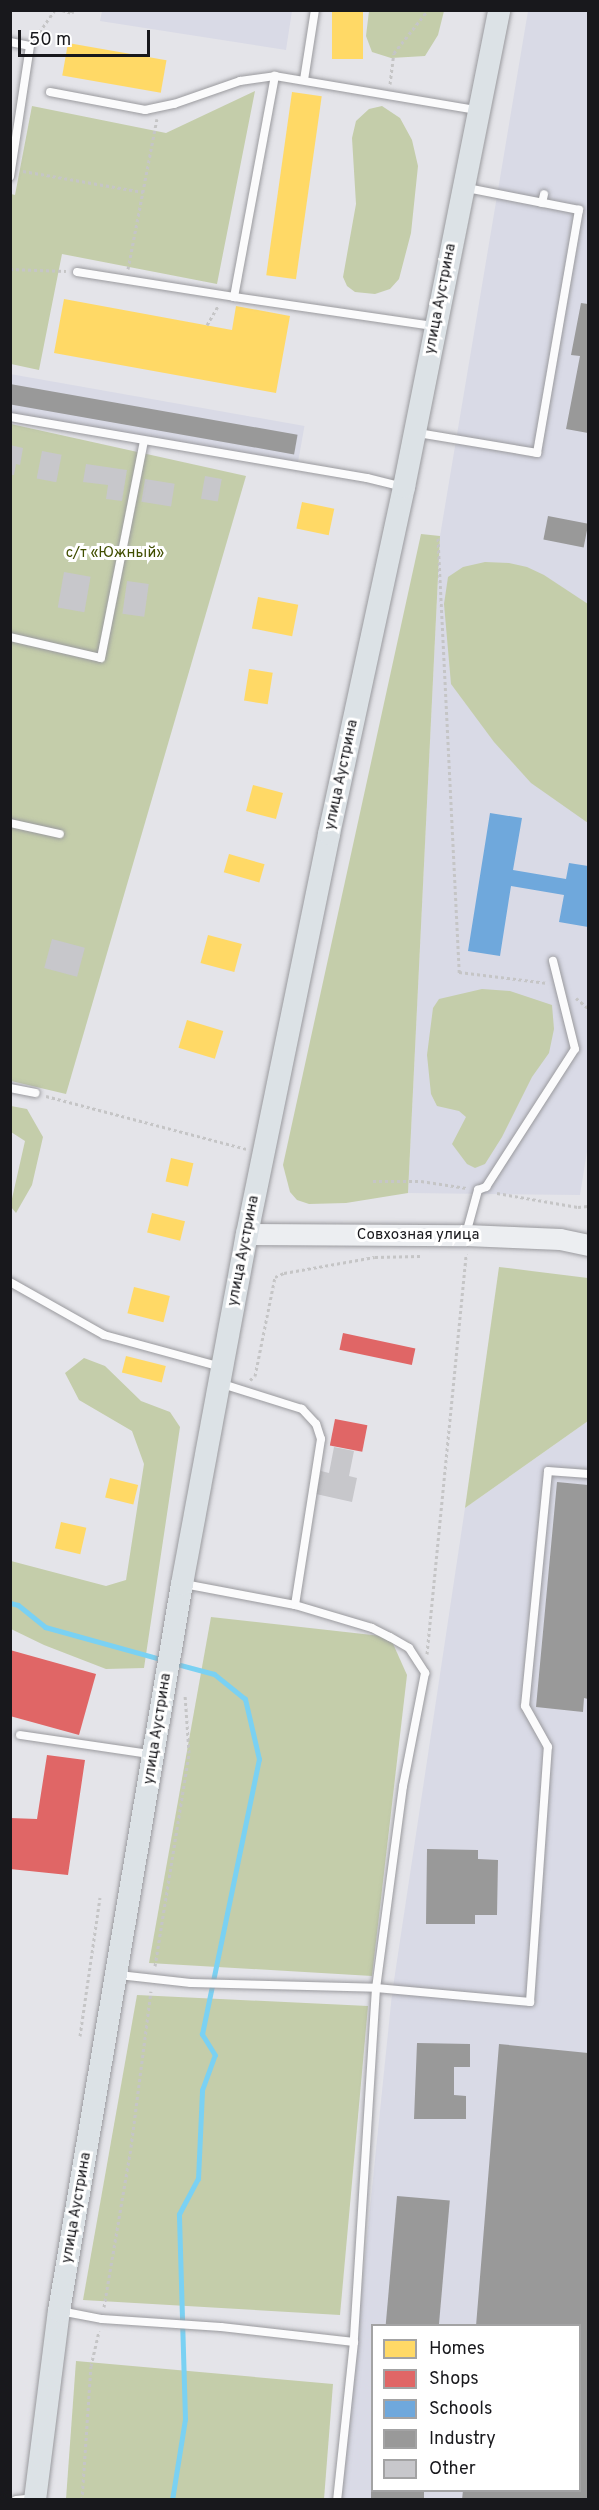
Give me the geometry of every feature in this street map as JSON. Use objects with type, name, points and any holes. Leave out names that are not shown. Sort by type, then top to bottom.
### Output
[{"type":"main road","name":"улица Аустрина","points":[[29,2499],[182,1584],[227,1380],[247,1234],[328,834],[437,327],[499,10]]},
{"type":"main road","name":"Совхозная улица","points":[[247,1234],[466,1235],[560,1239],[588,1245]]},
{"type":"lane","points":[[304,80],[315,10]]},
{"type":"lane","points":[[10,42],[30,46],[11,172]]},
{"type":"lane","points":[[234,297],[275,76]]},
{"type":"lane","points":[[50,92],[145,110],[240,81],[275,76],[478,110]]},
{"type":"lane","points":[[414,433],[537,453],[579,210],[463,187]]},
{"type":"lane","points":[[542,203],[544,194]]},
{"type":"lane","points":[[78,272],[437,327]]},
{"type":"lane","points":[[10,417],[367,478],[404,487]]},
{"type":"lane","points":[[10,637],[101,658],[144,441]]},
{"type":"lane","points":[[10,823],[60,834]]},
{"type":"lane","points":[[466,1235],[478,1190],[486,1187],[575,1049],[553,961]]},
{"type":"lane","points":[[10,1088],[36,1093]]},
{"type":"lane","points":[[10,1282],[104,1335],[302,1409],[316,1424],[321,1439],[295,1605]]},
{"type":"lane","points":[[117,1975],[191,1983],[376,1988],[530,2002],[548,1747],[525,1706],[548,1471],[588,1474]]},
{"type":"lane","points":[[182,1584],[295,1605],[372,1628],[409,1648],[425,1673],[403,1786],[376,1988],[354,2342],[337,2499]]},
{"type":"lane","points":[[20,1735],[154,1755]]},
{"type":"lane","points":[[59,2311],[102,2319],[221,2327],[354,2342]]},
{"type":"path","points":[[30,46],[55,10]]},
{"type":"path","points":[[62,10],[72,13],[73,10]]},
{"type":"path","points":[[389,95],[394,53],[428,10]]},
{"type":"path","points":[[126,280],[159,107]]},
{"type":"path","points":[[11,172],[143,192]]},
{"type":"path","points":[[10,269],[78,272]]},
{"type":"path","points":[[207,325],[224,296]]},
{"type":"path","points":[[438,538],[459,972],[560,985],[588,1008]]},
{"type":"path","points":[[36,1093],[264,1153]]},
{"type":"path","points":[[425,1673],[466,1254],[477,1254]]},
{"type":"path","points":[[227,1380],[255,1376],[275,1277],[284,1273],[375,1257]]},
{"type":"path","points":[[82,2499],[91,2366],[102,2319],[131,2147],[153,1979],[189,1753],[185,1693]]},
{"type":"path","points":[[80,2036],[100,1897]]},
{"type":"shaded area","points":[[102,10],[292,11],[286,50],[100,21]]},
{"type":"shaded area","points":[[528,11],[588,11],[588,1145],[580,1195],[408,1193],[440,536]]},
{"type":"shaded area","points":[[10,374],[304,426],[298,464],[10,414]]},
{"type":"shaded area","points":[[588,1421],[588,2499],[340,2500],[392,1994],[465,1508]]},
{"type":"green space","points":[[369,10],[444,11],[438,35],[425,56],[391,58],[372,52],[366,36]]},
{"type":"green space","points":[[255,91],[217,284],[62,254],[39,370],[11,364],[11,194],[15,195],[32,106],[166,133]]},
{"type":"green space","points":[[382,106],[400,118],[412,140],[418,166],[411,233],[399,279],[390,289],[375,294],[355,292],[347,286],[343,277],[356,204],[352,138],[356,121],[369,109]]},
{"type":"green space","name":"с/т «Южный»","points":[[11,424],[246,476],[66,1094],[11,1081]]},
{"type":"green space","points":[[421,534],[440,536],[408,1193],[346,1203],[309,1204],[297,1200],[290,1192],[283,1165]]},
{"type":"green space","points":[[485,562],[509,563],[527,567],[544,575],[588,604],[588,823],[531,783],[494,742],[451,684],[444,604],[448,577],[463,567]]},
{"type":"green space","points":[[482,989],[510,991],[552,1005],[554,1029],[549,1053],[532,1077],[502,1137],[485,1164],[475,1168],[467,1164],[452,1144],[466,1117],[459,1111],[437,1106],[431,1094],[427,1055],[433,1008],[439,999]]},
{"type":"green space","points":[[11,1106],[27,1109],[43,1137],[32,1185],[16,1213],[11,1203],[25,1141],[11,1132]]},
{"type":"green space","points":[[499,1267],[588,1278],[588,1421],[465,1508]]},
{"type":"green space","points":[[84,1358],[105,1366],[141,1401],[170,1412],[180,1427],[144,1668],[106,1669],[44,1645],[11,1629],[11,1561],[106,1586],[126,1580],[144,1464],[132,1431],[79,1400],[65,1373]]},
{"type":"green space","points":[[211,1617],[390,1637],[407,1675],[372,1976],[149,1963]]},
{"type":"green space","points":[[137,1995],[368,2006],[340,2315],[83,2300]]},
{"type":"green space","points":[[76,2361],[333,2384],[324,2499],[66,2499]]},
{"type":"building: Homes","points":[[332,10],[363,10],[363,59],[332,59]]},
{"type":"building: Homes","points":[[68,43],[166,60],[161,93],[62,75]]},
{"type":"building: Homes","points":[[292,92],[322,96],[296,279],[266,275]]},
{"type":"building: Homes","points":[[64,299],[232,330],[236,306],[290,316],[276,393],[54,353]]},
{"type":"building: Homes","points":[[302,502],[334,509],[329,535],[296,528]]},
{"type":"building: Homes","points":[[258,597],[298,605],[292,636],[252,628]]},
{"type":"building: Homes","points":[[249,669],[273,673],[268,704],[244,701]]},
{"type":"building: Homes","points":[[253,785],[283,793],[276,819],[246,811]]},
{"type":"building: Homes","points":[[229,854],[265,864],[259,882],[224,872]]},
{"type":"building: Homes","points":[[208,935],[242,944],[234,972],[200,963]]},
{"type":"building: Homes","points":[[187,1020],[223,1031],[215,1059],[179,1048]]},
{"type":"building: Homes","points":[[171,1158],[193,1163],[188,1187],[166,1181]]},
{"type":"building: Homes","points":[[152,1213],[185,1221],[180,1241],[147,1232]]},
{"type":"building: Homes","points":[[134,1287],[170,1296],[163,1322],[127,1313]]},
{"type":"building: Homes","points":[[126,1356],[166,1366],[162,1382],[122,1372]]},
{"type":"building: Homes","points":[[110,1478],[138,1485],[133,1504],[105,1497]]},
{"type":"building: Homes","points":[[61,1522],[86,1528],[80,1554],[55,1548]]},
{"type":"building: Shops","points":[[343,1333],[415,1348],[412,1365],[339,1350]]},
{"type":"building: Shops","points":[[335,1419],[367,1425],[362,1452],[330,1446]]},
{"type":"building: Shops","points":[[10,1650],[96,1674],[79,1735],[10,1716]]},
{"type":"building: Shops","points":[[47,1755],[85,1760],[68,1875],[10,1869],[10,1818],[37,1819]]},
{"type":"building: Schools","points":[[490,813],[522,818],[513,870],[566,879],[569,863],[588,866],[588,927],[559,922],[564,895],[511,886],[500,956],[468,951]]},
{"type":"building: Industry","points":[[581,303],[588,304],[588,433],[566,429],[580,356],[571,355]]},
{"type":"building: Industry","points":[[10,384],[298,435],[294,454],[10,404]]},
{"type":"building: Industry","points":[[548,516],[588,524],[584,547],[543,540]]},
{"type":"building: Industry","points":[[557,1482],[588,1485],[588,1699],[584,1698],[583,1712],[536,1707]]},
{"type":"building: Industry","points":[[427,1849],[478,1850],[478,1859],[498,1860],[497,1915],[475,1915],[475,1924],[426,1924]]},
{"type":"building: Industry","points":[[417,2043],[470,2044],[470,2067],[454,2067],[454,2095],[466,2096],[466,2119],[414,2119]]},
{"type":"building: Industry","points":[[499,2044],[588,2053],[588,2500],[462,2500],[463,2492],[581,2492],[581,2324],[476,2324]]},
{"type":"building: Industry","points":[[397,2196],[450,2201],[439,2324],[386,2324]]},
{"type":"building: Industry","points":[[371,2492],[424,2492],[424,2500],[371,2500]]},
{"type":"building: Other","points":[[10,445],[23,448],[20,465],[16,464],[14,475],[10,475]]},
{"type":"building: Other","points":[[42,451],[62,455],[56,482],[37,478]]},
{"type":"building: Other","points":[[86,464],[127,470],[122,501],[106,499],[108,485],[83,482]]},
{"type":"building: Other","points":[[205,476],[222,479],[218,502],[201,499]]},
{"type":"building: Other","points":[[145,479],[175,484],[171,506],[141,502]]},
{"type":"building: Other","points":[[64,572],[91,577],[84,612],[58,607]]},
{"type":"building: Other","points":[[127,581],[149,584],[144,617],[122,614]]},
{"type":"building: Other","points":[[52,939],[85,948],[77,977],[44,968]]},
{"type":"building: Other","points":[[334,1447],[354,1451],[349,1476],[357,1478],[352,1502],[316,1494],[321,1471],[329,1473]]},
{"type":"waterway","points":[[10,1603],[18,1605],[45,1627],[164,1660]]},
{"type":"waterway","points":[[172,2500],[185,2419],[179,2214],[198,2179],[202,2090],[215,2055],[202,2034],[259,1759],[245,1699],[214,1674],[173,1663]]}]
